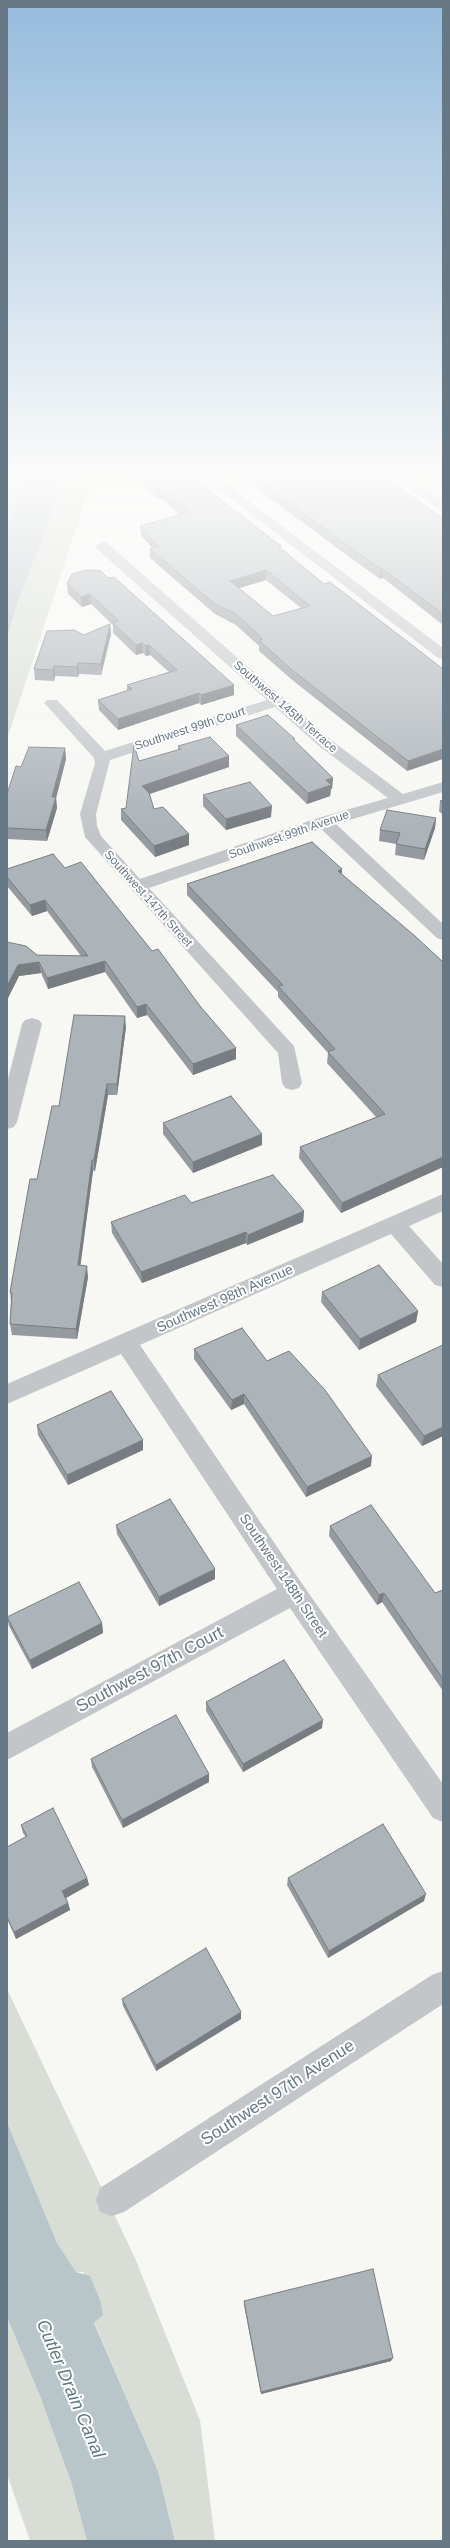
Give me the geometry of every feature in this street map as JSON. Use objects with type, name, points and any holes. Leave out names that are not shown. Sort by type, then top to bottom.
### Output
[{"type":"street","name":"Southwest 145th Terrace","points":[[156,593],[279,701],[325,744],[401,800]]},
{"type":"street","points":[[363,593],[443,655]]},
{"type":"street","name":"Southwest 99th Court","points":[[102,757],[279,701]]},
{"type":"street","points":[[52,703],[102,757]]},
{"type":"street","name":"Southwest 147th Street","points":[[102,757],[103,763],[88,814],[89,826],[98,843],[287,1051],[292,1083]]},
{"type":"street","name":"Southwest 99th Avenue","points":[[136,886],[324,822],[443,787]]},
{"type":"street","points":[[324,822],[443,934]]},
{"type":"street","points":[[7,1122],[32,1024]]},
{"type":"street","name":"Southwest 98th Avenue","points":[[7,1394],[126,1343],[443,1202]]},
{"type":"street","points":[[394,1223],[443,1279]]},
{"type":"street","name":"Southwest 148th Street","points":[[126,1343],[294,1593],[443,1808]]},
{"type":"street","name":"Southwest 97th Court","points":[[7,1747],[294,1593]]},
{"type":"street","name":"Southwest 97th Avenue","points":[[112,2200],[443,1986]]},
{"type":"shaded area","points":[[21,593],[55,593],[7,739],[7,638]]},
{"type":"shaded area","points":[[7,1989],[135,2258],[200,2420],[215,2541],[175,2541],[158,2471],[94,2322],[103,2315],[83,2272],[76,2272],[57,2243],[7,2122]]},
{"type":"shaded area","points":[[7,2317],[40,2396],[71,2482],[87,2541],[30,2541],[7,2474]]},
{"type":"water","points":[[7,593],[21,593],[19,599],[7,638]]},
{"type":"water","name":"Cutler Drain Canal","points":[[7,2122],[57,2243],[76,2272],[90,2276],[100,2300],[103,2315],[94,2323],[158,2471],[175,2541],[87,2541],[71,2482],[40,2396],[7,2317]]},
{"type":"building","points":[[77,593],[132,593],[234,685],[201,695],[199,693],[118,719],[98,700],[132,689],[127,685],[177,670],[149,645],[146,646],[142,643],[136,645],[113,623],[119,621],[90,594],[81,597]]},
{"type":"building","points":[[202,593],[245,593],[273,616],[310,606],[294,593],[344,593],[443,669],[443,749],[408,761],[291,669],[259,640],[263,639],[236,614],[215,604]]},
{"type":"building","points":[[415,593],[443,593],[443,614]]},
{"type":"building","points":[[110,624],[101,664],[78,663],[77,667],[54,666],[53,670],[34,669],[47,631],[74,630],[84,635]]},
{"type":"building","points":[[268,715],[295,739],[293,739],[333,778],[326,780],[331,785],[308,793],[236,725]]},
{"type":"building","points":[[210,737],[229,756],[142,786],[149,793],[154,809],[163,807],[189,834],[154,846],[121,809],[126,808],[134,745],[139,761],[181,749],[178,746]]},
{"type":"building","points":[[29,747],[65,748],[52,797],[56,797],[46,830],[7,828],[7,794],[16,766],[21,767]]},
{"type":"building","points":[[250,782],[272,806],[226,819],[203,795]]},
{"type":"building","points":[[387,810],[436,818],[425,849],[396,844],[400,833],[380,830]]},
{"type":"building","points":[[312,842],[342,869],[338,871],[415,936],[443,962],[443,1157],[342,1203],[300,1147],[385,1114],[328,1052],[335,1049],[278,986],[283,985],[187,884]]},
{"type":"building","points":[[53,854],[65,868],[81,862],[152,951],[158,949],[200,1006],[236,1048],[193,1064],[146,1004],[137,1007],[105,961],[47,978],[39,962],[18,965],[7,986],[7,942],[26,946],[37,955],[88,956],[45,900],[30,905],[7,877],[7,869]]},
{"type":"building","points":[[74,1015],[125,1016],[117,1084],[107,1084],[94,1160],[92,1160],[78,1265],[87,1266],[76,1329],[10,1324],[12,1293],[10,1292],[30,1179],[37,1179],[52,1106],[59,1106]]},
{"type":"building","points":[[231,1096],[262,1134],[193,1162],[163,1123]]},
{"type":"building","points":[[273,1175],[304,1211],[248,1235],[246,1232],[141,1272],[111,1222],[185,1195],[191,1203]]},
{"type":"building","points":[[379,1265],[418,1311],[360,1339],[322,1292]]},
{"type":"building","points":[[242,1328],[267,1361],[289,1351],[325,1390],[372,1456],[307,1487],[244,1394],[232,1400],[194,1349]]},
{"type":"building","points":[[443,1345],[443,1427],[424,1436],[378,1375]]},
{"type":"building","points":[[111,1391],[143,1440],[67,1475],[37,1425]]},
{"type":"building","points":[[170,1499],[215,1569],[159,1597],[116,1525]]},
{"type":"building","points":[[371,1505],[435,1593],[443,1590],[443,1679],[384,1593],[379,1595],[330,1526]]},
{"type":"building","points":[[79,1582],[102,1623],[30,1660],[7,1617]]},
{"type":"building","points":[[284,1660],[323,1720],[243,1764],[206,1702]]},
{"type":"building","points":[[176,1715],[209,1774],[122,1820],[91,1759]]},
{"type":"building","points":[[53,1808],[87,1878],[62,1891],[68,1903],[14,1932],[7,1917],[7,1847],[27,1836],[21,1825]]},
{"type":"building","points":[[383,1824],[426,1894],[329,1951],[288,1878]]},
{"type":"building","points":[[206,1948],[241,2012],[156,2065],[122,1999]]},
{"type":"building","points":[[373,2269],[393,2358],[261,2392],[244,2301]]}]
